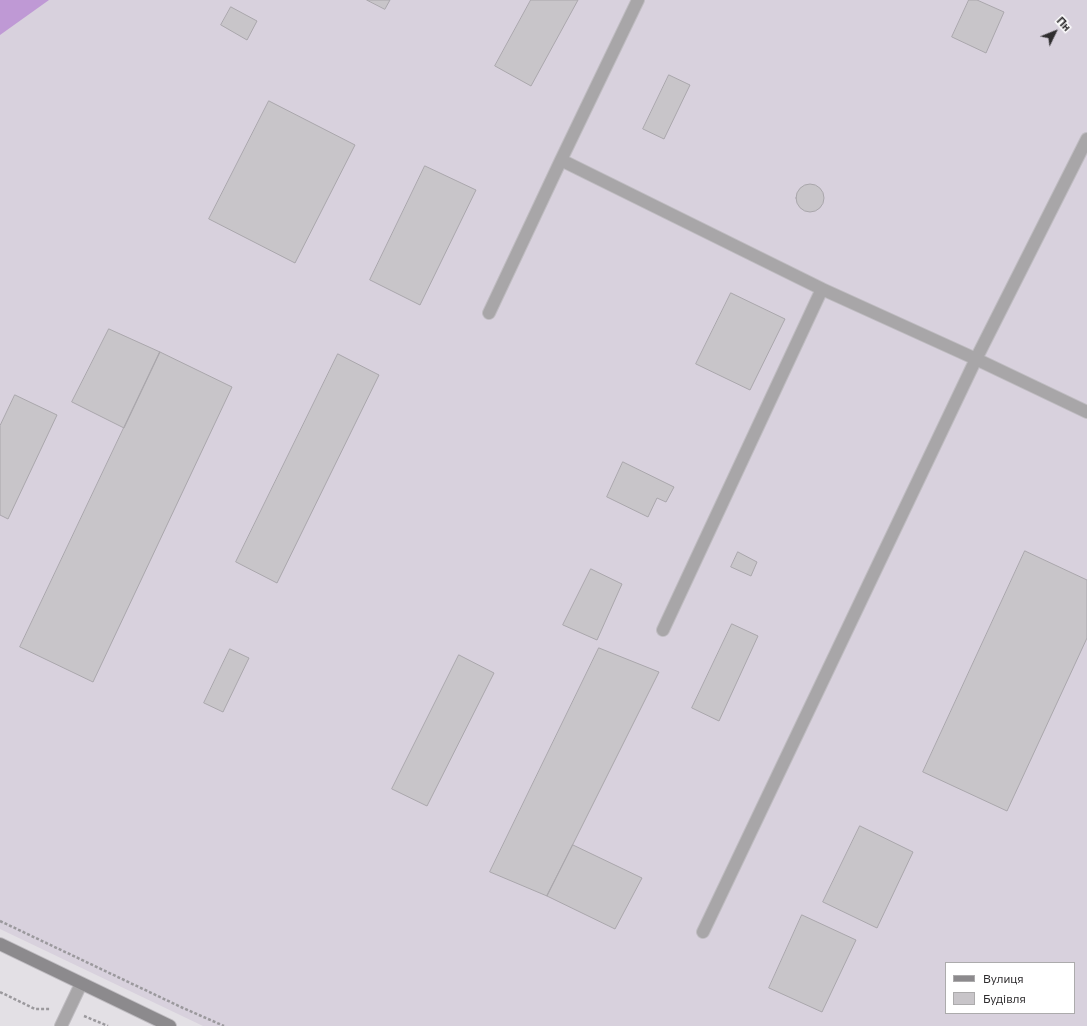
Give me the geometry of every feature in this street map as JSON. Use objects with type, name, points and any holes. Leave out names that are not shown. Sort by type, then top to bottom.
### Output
[{"type":"main road","points":[[0,944],[170,1026]]},
{"type":"street","points":[[489,313],[638,0]]},
{"type":"street","points":[[703,932],[976,359],[1087,139]]},
{"type":"street","points":[[561,160],[822,289],[976,359],[1087,412]]},
{"type":"street","points":[[663,630],[822,289]]},
{"type":"street","points":[[61,1026],[82,984]]},
{"type":"path","points":[[0,921],[224,1026]]},
{"type":"shaded area","points":[[0,0],[1087,0],[1087,1026],[203,1026],[0,929]]},
{"type":"shaded area","points":[[0,0],[49,0],[0,35]]},
{"type":"building","points":[[367,0],[390,0],[385,9]]},
{"type":"building","points":[[531,0],[578,0],[531,86],[495,66]]},
{"type":"building","points":[[969,0],[977,0],[1004,12],[986,53],[952,37]]},
{"type":"building","points":[[231,7],[257,21],[247,40],[221,25]]},
{"type":"building","points":[[669,75],[690,85],[664,139],[643,129]]},
{"type":"building","points":[[269,101],[355,145],[295,263],[209,219]]},
{"type":"building","points":[[425,166],[476,190],[420,305],[370,280]]},
{"type":"building","points":[[810,184],[820,188],[824,198],[820,208],[810,212],[800,208],[796,198],[800,188]]},
{"type":"building","points":[[731,293],[785,319],[750,390],[696,364]]},
{"type":"building","points":[[109,329],[160,352],[124,428],[72,402]]},
{"type":"building","points":[[160,352],[232,387],[93,682],[20,647]]},
{"type":"building","points":[[338,354],[379,375],[277,583],[236,562]]},
{"type":"building","points":[[15,395],[57,415],[8,519],[0,515],[0,426]]},
{"type":"building","points":[[623,462],[674,487],[666,502],[657,498],[648,517],[607,497]]},
{"type":"building","points":[[1025,551],[1087,580],[1087,638],[1007,811],[923,772]]},
{"type":"building","points":[[738,552],[757,562],[751,576],[731,567]]},
{"type":"building","points":[[591,569],[622,584],[597,640],[563,625]]},
{"type":"building","points":[[732,624],[758,636],[719,721],[692,708]]},
{"type":"building","points":[[599,648],[659,672],[547,896],[490,872]]},
{"type":"building","points":[[230,649],[249,658],[223,712],[204,703]]},
{"type":"building","points":[[459,655],[494,673],[427,806],[392,789]]},
{"type":"building","points":[[860,826],[913,852],[877,928],[823,902]]},
{"type":"building","points":[[573,845],[642,878],[615,929],[547,896]]},
{"type":"building","points":[[802,915],[856,940],[822,1012],[769,988]]}]
